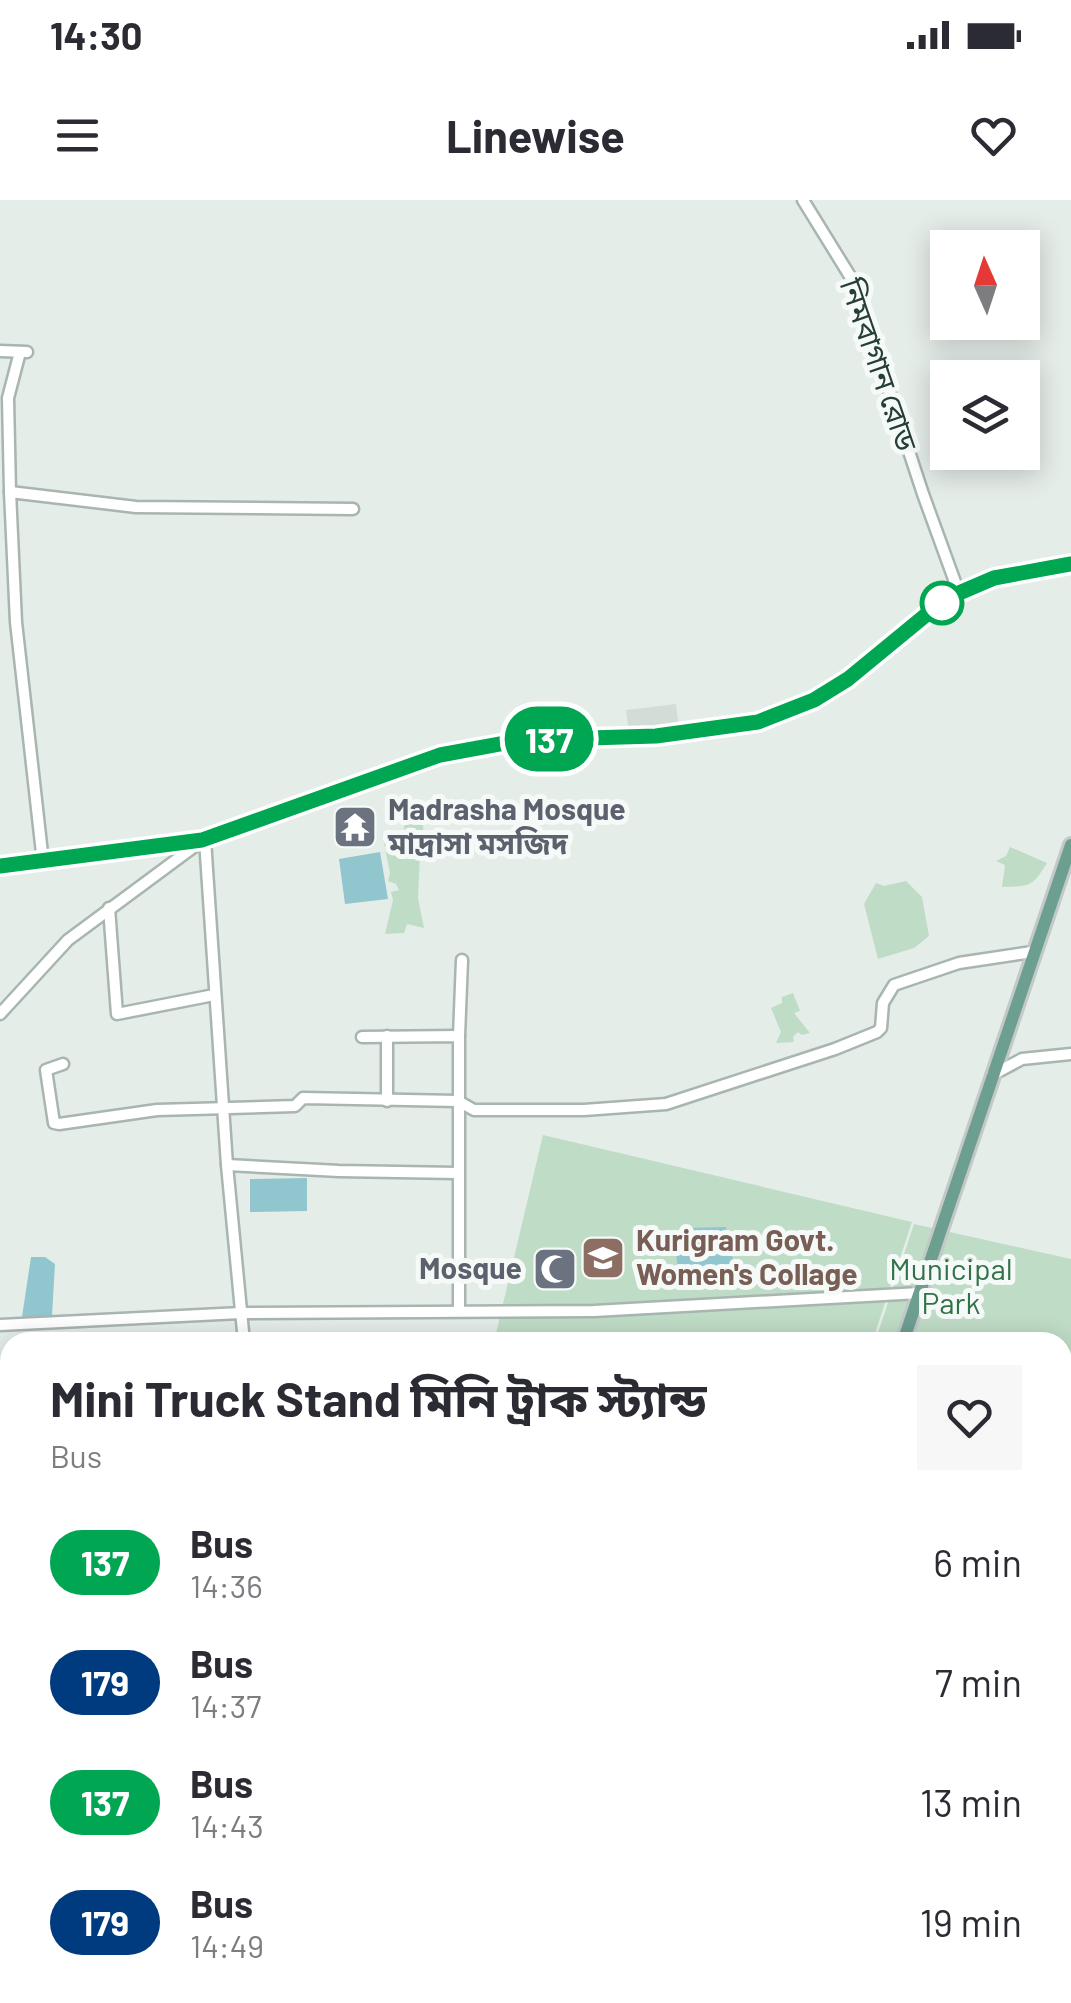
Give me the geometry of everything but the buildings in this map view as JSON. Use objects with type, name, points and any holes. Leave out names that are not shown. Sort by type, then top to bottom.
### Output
[{"type":"highway","points":[[0,866],[204,840],[440,755],[522,740],[656,736],[758,722],[814,700],[848,679],[932,610],[959,593],[994,578],[1071,564]]},
{"type":"main road","points":[[906,1332],[1071,845]]},
{"type":"street","name":"নিমবাগান রোড","points":[[804,200],[853,281],[959,593]]},
{"type":"street","points":[[0,352],[24,352],[8,398],[10,492],[16,622],[43,862]]},
{"type":"street","points":[[10,492],[136,507],[353,509]]},
{"type":"street","points":[[0,1014],[46,962],[109,908],[204,840]]},
{"type":"street","points":[[204,840],[243,1332]]},
{"type":"street","points":[[109,908],[117,1014],[214,995]]},
{"type":"street","points":[[63,1064],[46,1070],[54,1123],[156,1110],[295,1106],[303,1098],[458,1101],[474,1110],[634,1107],[687,1099],[835,1049],[877,1032],[882,1023],[883,1003],[894,986],[959,964],[1032,952]]},
{"type":"street","points":[[459,1312],[458,1036],[462,960]]},
{"type":"street","points":[[387,1100],[395,1036]]},
{"type":"street","points":[[362,1037],[458,1036]]},
{"type":"street","points":[[1002,1046],[1022,1059]]},
{"type":"street","points":[[992,1075],[1022,1059],[1071,1054]]},
{"type":"street","points":[[227,1165],[457,1172]]},
{"type":"street","points":[[0,1325],[240,1313],[594,1310],[920,1293]]},
{"type":"shaded area","points":[[676,704],[679,728],[629,734],[626,710]]},
{"type":"green space","points":[[422,819],[426,850],[420,854],[418,898],[424,928],[407,924],[404,933],[385,934],[393,900],[391,892],[399,890],[388,881],[382,833],[404,831],[405,820]]},
{"type":"green space","points":[[1010,847],[1047,863],[1030,884],[1002,887],[1005,865],[996,861],[1006,856]]},
{"type":"green space","points":[[906,881],[922,897],[929,936],[914,948],[878,959],[864,904],[876,883],[884,886]]},
{"type":"green space","points":[[793,993],[800,1011],[794,1013],[810,1033],[798,1032],[794,1042],[776,1043],[781,1032],[771,1008]]},
{"type":"green space","points":[[543,1135],[912,1222],[875,1332],[496,1332]]},
{"type":"green space","name":"Municipal Park","points":[[914,1224],[1071,1259],[1071,1332],[878,1332]]},
{"type":"water","points":[[380,852],[388,899],[345,904],[339,859]]},
{"type":"water","points":[[307,1178],[307,1211],[250,1212],[250,1179]]},
{"type":"water","points":[[726,1227],[737,1279],[679,1279],[674,1235],[685,1228]]},
{"type":"water","points":[[31,1257],[45,1257],[55,1264],[52,1316],[22,1317]]},
{"type":"bus line","name":"137","points":[[0,866],[183,845],[440,755],[522,740],[656,736],[758,722],[814,700],[848,679],[932,610],[959,593],[994,578],[1071,564]]},
{"type":"place","name":"Madrasha Mosque মাদ্রাসা মসজিদ","points":[[355,827]]},
{"type":"place","name":"Kurigram Govt. Women's Collage","points":[[603,1258]]},
{"type":"place","name":"Mosque","points":[[555,1269]]}]
